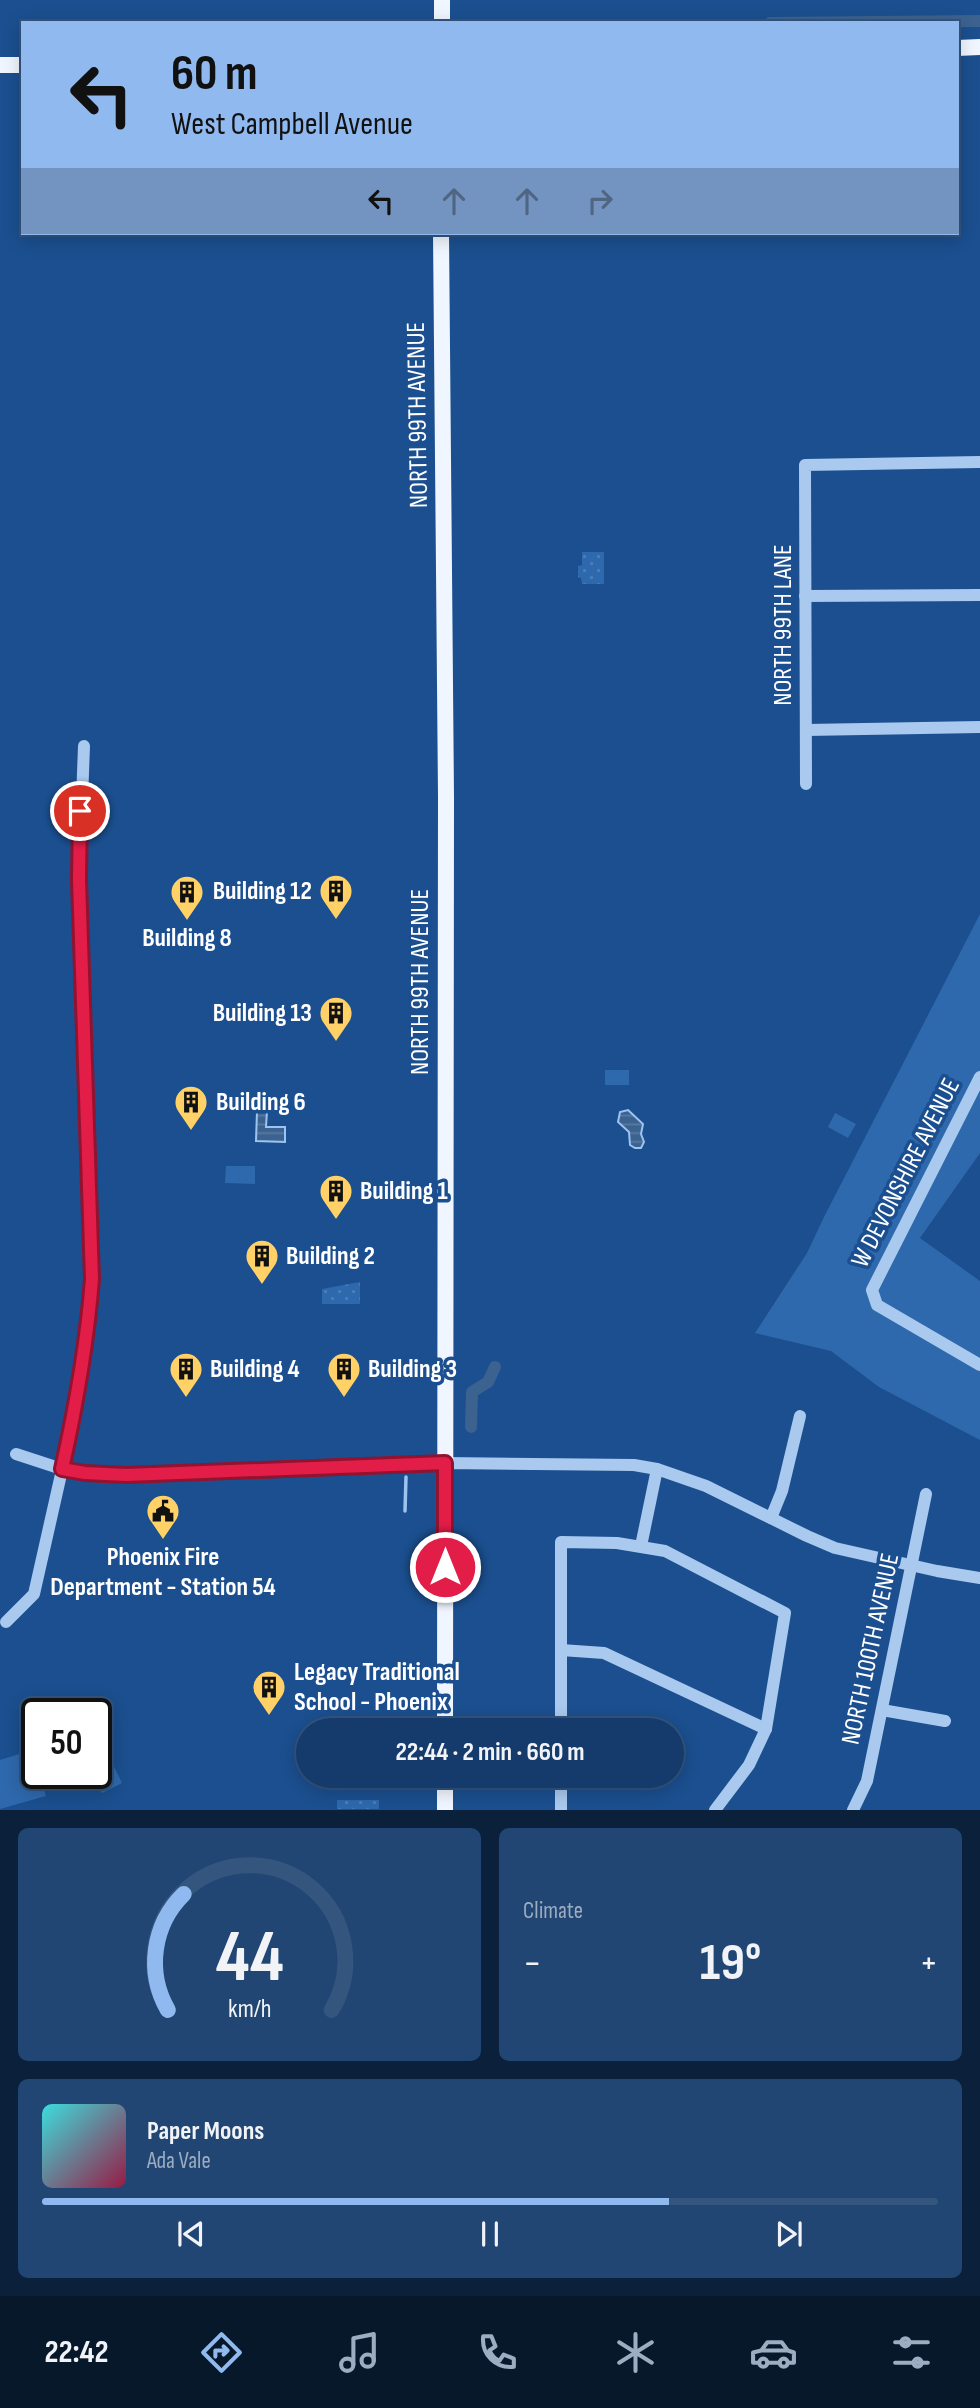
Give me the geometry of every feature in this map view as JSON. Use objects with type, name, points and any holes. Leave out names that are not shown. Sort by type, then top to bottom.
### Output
[{"type":"main road","points":[[442,0],[442,21]]},
{"type":"main road","points":[[959,48],[980,47]]},
{"type":"main road","points":[[0,65],[21,65]]},
{"type":"main road","name":"NORTH 99TH AVENUE","points":[[441,235],[446,797],[445,1718]]},
{"type":"main road","points":[[445,1788],[445,1810]]},
{"type":"street","name":"NORTH 99TH LANE","points":[[806,785],[804,465],[980,462]]},
{"type":"street","points":[[805,596],[980,595]]},
{"type":"street","points":[[806,730],[980,727]]},
{"type":"street","points":[[6,1622],[34,1594],[78,1399],[89,1326],[92,1279],[79,880],[84,746]]},
{"type":"street","name":"W DEVONSHIRE AVENUE","points":[[980,1077],[873,1290],[877,1305],[980,1366]]},
{"type":"street","points":[[771,1518],[782,1491],[800,1416]]},
{"type":"street","points":[[16,1454],[62,1469],[126,1475],[445,1463],[611,1463],[657,1469],[706,1486],[835,1548],[980,1578]]},
{"type":"street","points":[[641,1546],[657,1469]]},
{"type":"street","name":"NORTH 100TH AVENUE","points":[[853,1810],[867,1781],[926,1494]]},
{"type":"street","points":[[561,1718],[561,1542],[597,1542],[665,1551],[785,1613],[766,1729],[749,1765],[715,1810]]},
{"type":"street","points":[[561,1650],[604,1653],[766,1729]]},
{"type":"street","points":[[882,1710],[945,1721]]},
{"type":"street","points":[[561,1788],[561,1810]]},
{"type":"shaded area","points":[[582,552],[604,552],[604,584],[582,584],[581,578],[578,577],[578,566],[582,565]]},
{"type":"shaded area","points":[[980,914],[980,1153],[920,1238],[980,1281],[980,1440],[879,1387],[831,1351],[755,1333],[807,1253]]},
{"type":"shaded area","points":[[605,1070],[629,1070],[629,1085],[605,1085]]},
{"type":"shaded area","points":[[628,1110],[643,1124],[641,1134],[644,1142],[641,1148],[630,1145],[629,1132],[618,1122],[620,1112]]},
{"type":"shaded area","points":[[257,1111],[267,1111],[266,1127],[285,1127],[285,1142],[256,1141]]},
{"type":"shaded area","points":[[835,1113],[856,1124],[848,1138],[828,1127]]},
{"type":"shaded area","points":[[226,1166],[255,1166],[255,1184],[225,1183]]},
{"type":"shaded area","points":[[360,1282],[360,1304],[322,1304],[322,1289]]},
{"type":"shaded area","points":[[21,1753],[21,1789],[44,1789],[46,1796],[0,1809],[0,1760]]},
{"type":"shaded area","points":[[112,1762],[122,1783],[112,1788]]},
{"type":"shaded area","points":[[337,1800],[379,1800],[379,1809],[337,1809]]},
{"type":"waterway","points":[[959,21],[980,21]]},
{"type":"waterway","points":[[471,1427],[472,1392],[488,1382],[495,1367]]},
{"type":"waterway","points":[[405,1511],[406,1477]]},
{"type":"place","name":"Building 12","points":[[336,921]]},
{"type":"place","name":"Building 8","points":[[187,922]]},
{"type":"place","name":"Building 13","points":[[336,1043]]},
{"type":"place","name":"Building 6","points":[[191,1132]]},
{"type":"place","name":"Building 1","points":[[336,1221]]},
{"type":"place","name":"Building 2","points":[[262,1286]]},
{"type":"place","name":"Building 4","points":[[186,1399]]},
{"type":"place","name":"Building 3","points":[[344,1399]]},
{"type":"place","name":"Phoenix Fire Department - Station 54","points":[[163,1541]]},
{"type":"place","name":"Legacy Traditional School - Phoenix","points":[[269,1717]]},
{"type":"route","points":[[80,811],[79,880],[92,1279],[89,1326],[78,1399],[62,1469],[126,1475],[445,1463],[445,1567]]}]
